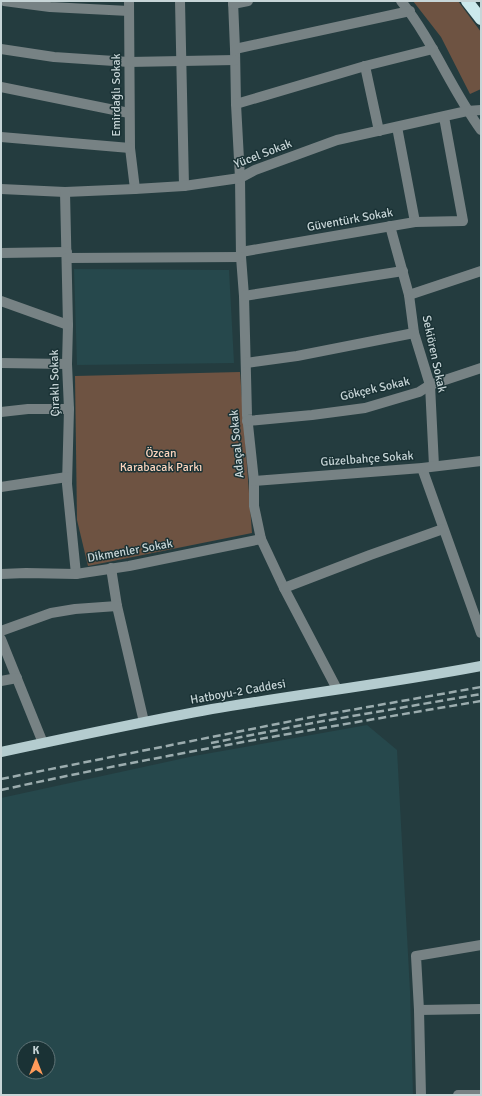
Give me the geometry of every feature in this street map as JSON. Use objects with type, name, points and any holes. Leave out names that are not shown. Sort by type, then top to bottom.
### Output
[{"type":"highway","points":[[467,1],[481,19]]},
{"type":"main road","name":"Hatboyu-2 Caddesi","points":[[1,752],[211,709],[414,678],[481,666]]},
{"type":"street","points":[[4,1],[50,7],[129,12]]},
{"type":"street","name":"Emirdağlı Sokak","points":[[129,1],[130,148],[135,189]]},
{"type":"street","points":[[180,1],[184,186]]},
{"type":"street","points":[[233,2],[248,1]]},
{"type":"street","points":[[401,1],[410,12],[433,49],[467,111],[481,130]]},
{"type":"street","name":"Adaçal Sokak","points":[[233,2],[247,421],[254,481],[254,506],[261,539],[284,588],[337,689]]},
{"type":"street","points":[[235,49],[410,12]]},
{"type":"street","points":[[1,49],[54,57],[129,62],[235,60]]},
{"type":"street","points":[[236,104],[365,66],[433,49]]},
{"type":"street","points":[[365,66],[379,130]]},
{"type":"street","points":[[1,87],[129,113]]},
{"type":"street","name":"Yücel Sokak","points":[[1,188],[65,192],[184,186],[240,178],[256,170],[337,140],[467,111],[481,110]]},
{"type":"street","name":"Güventürk Sokak","points":[[1,254],[241,255],[416,222],[463,221],[444,117]]},
{"type":"street","points":[[397,127],[416,222]]},
{"type":"street","points":[[1,137],[130,148]]},
{"type":"street","name":"Çıraklı Sokak","points":[[65,192],[69,409],[67,478],[76,574]]},
{"type":"street","name":"Sekiören Sokak","points":[[390,226],[409,295],[414,333],[430,385],[434,466]]},
{"type":"street","points":[[244,296],[403,271]]},
{"type":"street","points":[[409,295],[481,271]]},
{"type":"street","points":[[1,301],[68,325]]},
{"type":"street","points":[[246,363],[297,356],[414,333]]},
{"type":"street","points":[[1,363],[67,364]]},
{"type":"street","name":"Gökçek Sokak","points":[[247,421],[365,408],[419,392],[430,385],[481,368]]},
{"type":"street","points":[[1,412],[33,409],[69,409]]},
{"type":"street","name":"Güzelbahçe Sokak","points":[[254,481],[422,468],[481,461]]},
{"type":"street","points":[[422,468],[481,633]]},
{"type":"street","points":[[1,487],[67,478]]},
{"type":"street","points":[[284,588],[370,555],[443,530]]},
{"type":"street","name":"Dikmenler Sokak","points":[[1,574],[76,574],[129,566],[261,539]]},
{"type":"street","points":[[111,568],[117,606],[144,722]]},
{"type":"street","points":[[1,631],[51,613],[75,609],[117,606]]},
{"type":"street","points":[[1,639],[43,743]]},
{"type":"street","points":[[1,681],[17,678]]},
{"type":"street","points":[[421,1095],[416,956],[481,945]]},
{"type":"street","points":[[419,1010],[481,1009]]},
{"type":"street","points":[[458,1095],[481,1094]]},
{"type":"shaded area","points":[[74,269],[229,270],[234,363],[77,365]]},
{"type":"shaded area","points":[[367,725],[397,750],[410,991],[413,1095],[1,1095],[1,798],[194,756]]},
{"type":"green space","points":[[413,1],[458,1],[481,32],[481,89],[470,94],[441,37]]},
{"type":"green space","name":"Özcan Karabacak Parkı","points":[[240,372],[252,533],[88,566],[77,520],[75,376]]},
{"type":"railway","points":[[1,779],[317,716],[481,687]]},
{"type":"railway","points":[[211,743],[318,722],[481,694]]},
{"type":"railway","points":[[1,790],[181,754],[481,701]]}]
